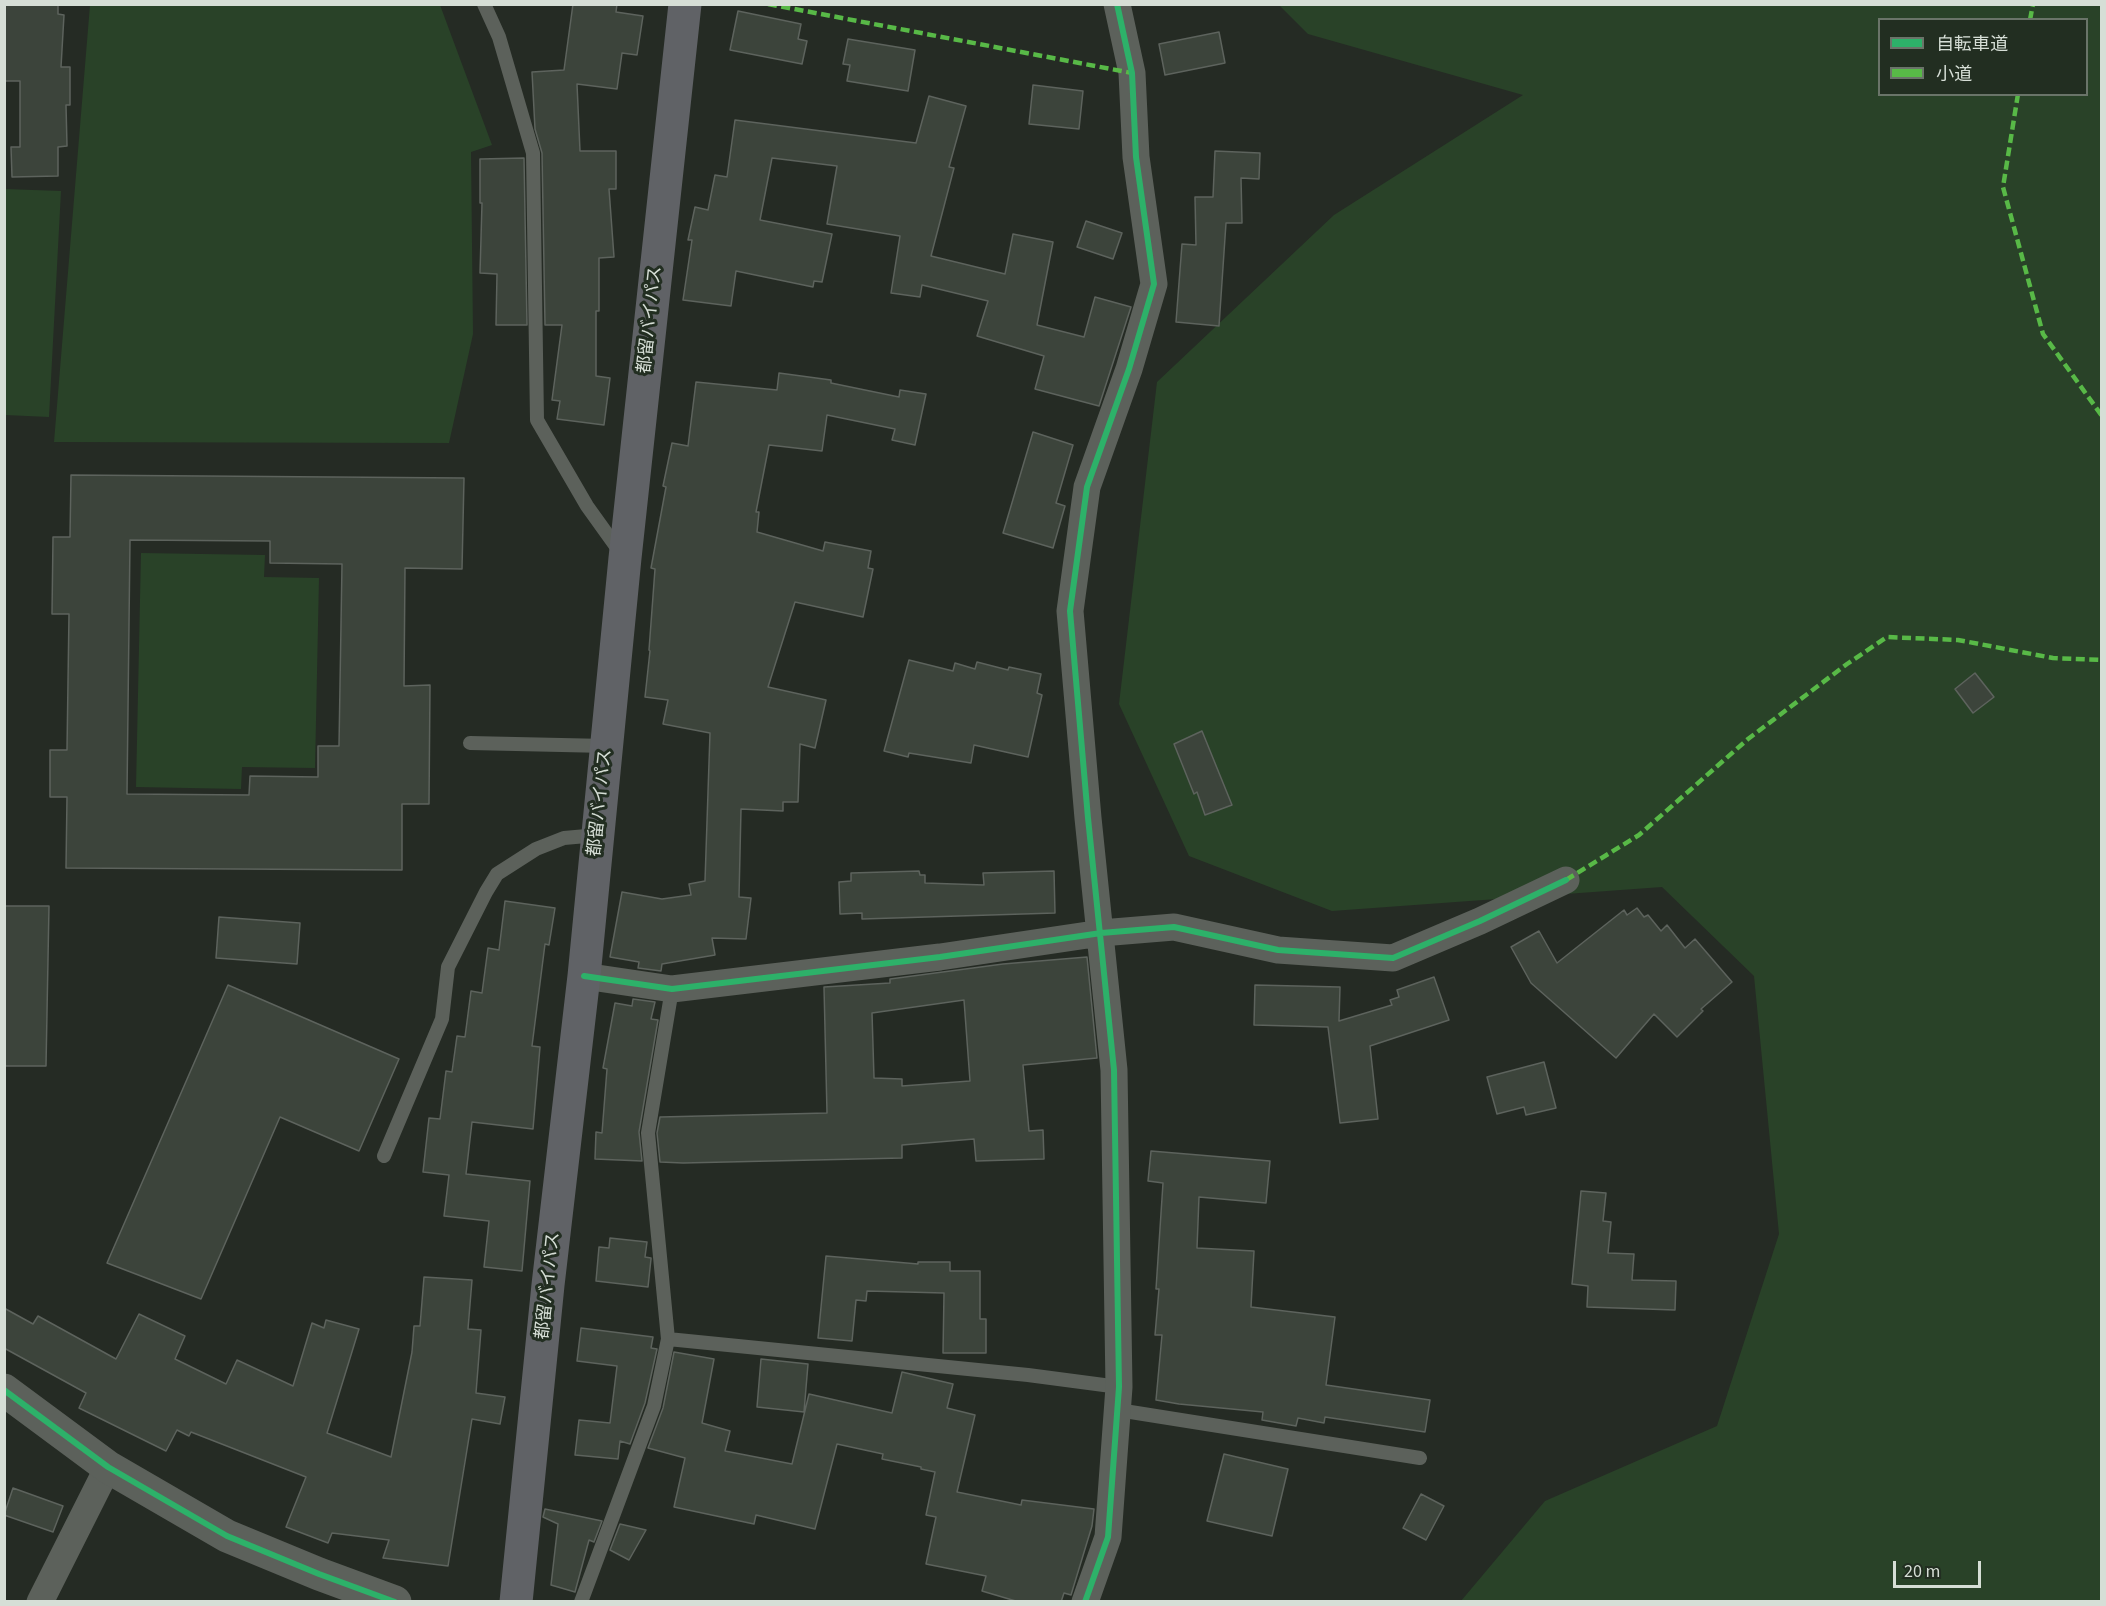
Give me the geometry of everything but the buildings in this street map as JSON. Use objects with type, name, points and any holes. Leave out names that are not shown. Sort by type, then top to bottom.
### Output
[{"type":"highway","name":"都留バイパス","points":[[516,1602],[685,4]]},
{"type":"street","points":[[1085,1602],[1108,1537],[1119,1398],[1114,1070],[1070,611],[1088,487],[1129,369],[1154,284],[1136,157],[1132,73],[1117,4]]},
{"type":"street","points":[[584,976],[672,989],[940,957],[1101,933],[1174,927],[1278,951],[1393,958],[1480,921],[1566,880]]},
{"type":"street","points":[[4,1390],[108,1467],[227,1536],[319,1574],[396,1602]]},
{"type":"street","points":[[40,1602],[108,1467]]},
{"type":"lane","points":[[484,4],[499,37],[532,153],[537,420],[587,506],[625,558]]},
{"type":"lane","points":[[470,743],[607,746]]},
{"type":"lane","points":[[384,1156],[442,1019],[448,967],[497,874],[536,849],[564,838],[598,835]]},
{"type":"lane","points":[[581,1602],[654,1406],[668,1339],[648,1133],[672,989]]},
{"type":"lane","points":[[668,1339],[1028,1375],[1119,1398],[1420,1458]]},
{"type":"green space","points":[[90,5],[440,5],[492,145],[471,152],[473,334],[449,443],[54,442]]},
{"type":"green space","points":[[1279,5],[2101,5],[2101,1601],[1461,1601],[1545,1501],[1717,1426],[1779,1234],[1754,976],[1662,887],[1332,911],[1189,856],[1119,704],[1157,382],[1334,215],[1523,95],[1308,34]]},
{"type":"green space","points":[[5,189],[61,191],[49,417],[5,415]]},
{"type":"green space","points":[[141,553],[265,555],[264,577],[319,578],[315,768],[242,767],[241,789],[136,787]]},
{"type":"marked path","points":[[768,4],[1132,73]]},
{"type":"marked path","points":[[2030,18],[2033,4]]},
{"type":"marked path","points":[[2018,96],[2003,187],[2043,334],[2102,416]]},
{"type":"marked path","points":[[1566,880],[1639,835],[1748,739],[1847,664],[1887,637],[1958,640],[2053,658],[2102,660]]},
{"type":"cycle path","points":[[1085,1602],[1108,1537],[1119,1387],[1114,1070],[1088,818],[1070,611],[1087,487],[1129,369],[1154,284],[1136,157],[1132,73],[1117,4]]},
{"type":"cycle path","points":[[584,976],[672,989],[940,957],[1101,933],[1174,927],[1278,950],[1393,958],[1480,921],[1566,880]]},
{"type":"cycle path","points":[[4,1390],[108,1467],[227,1536],[395,1602]]}]
